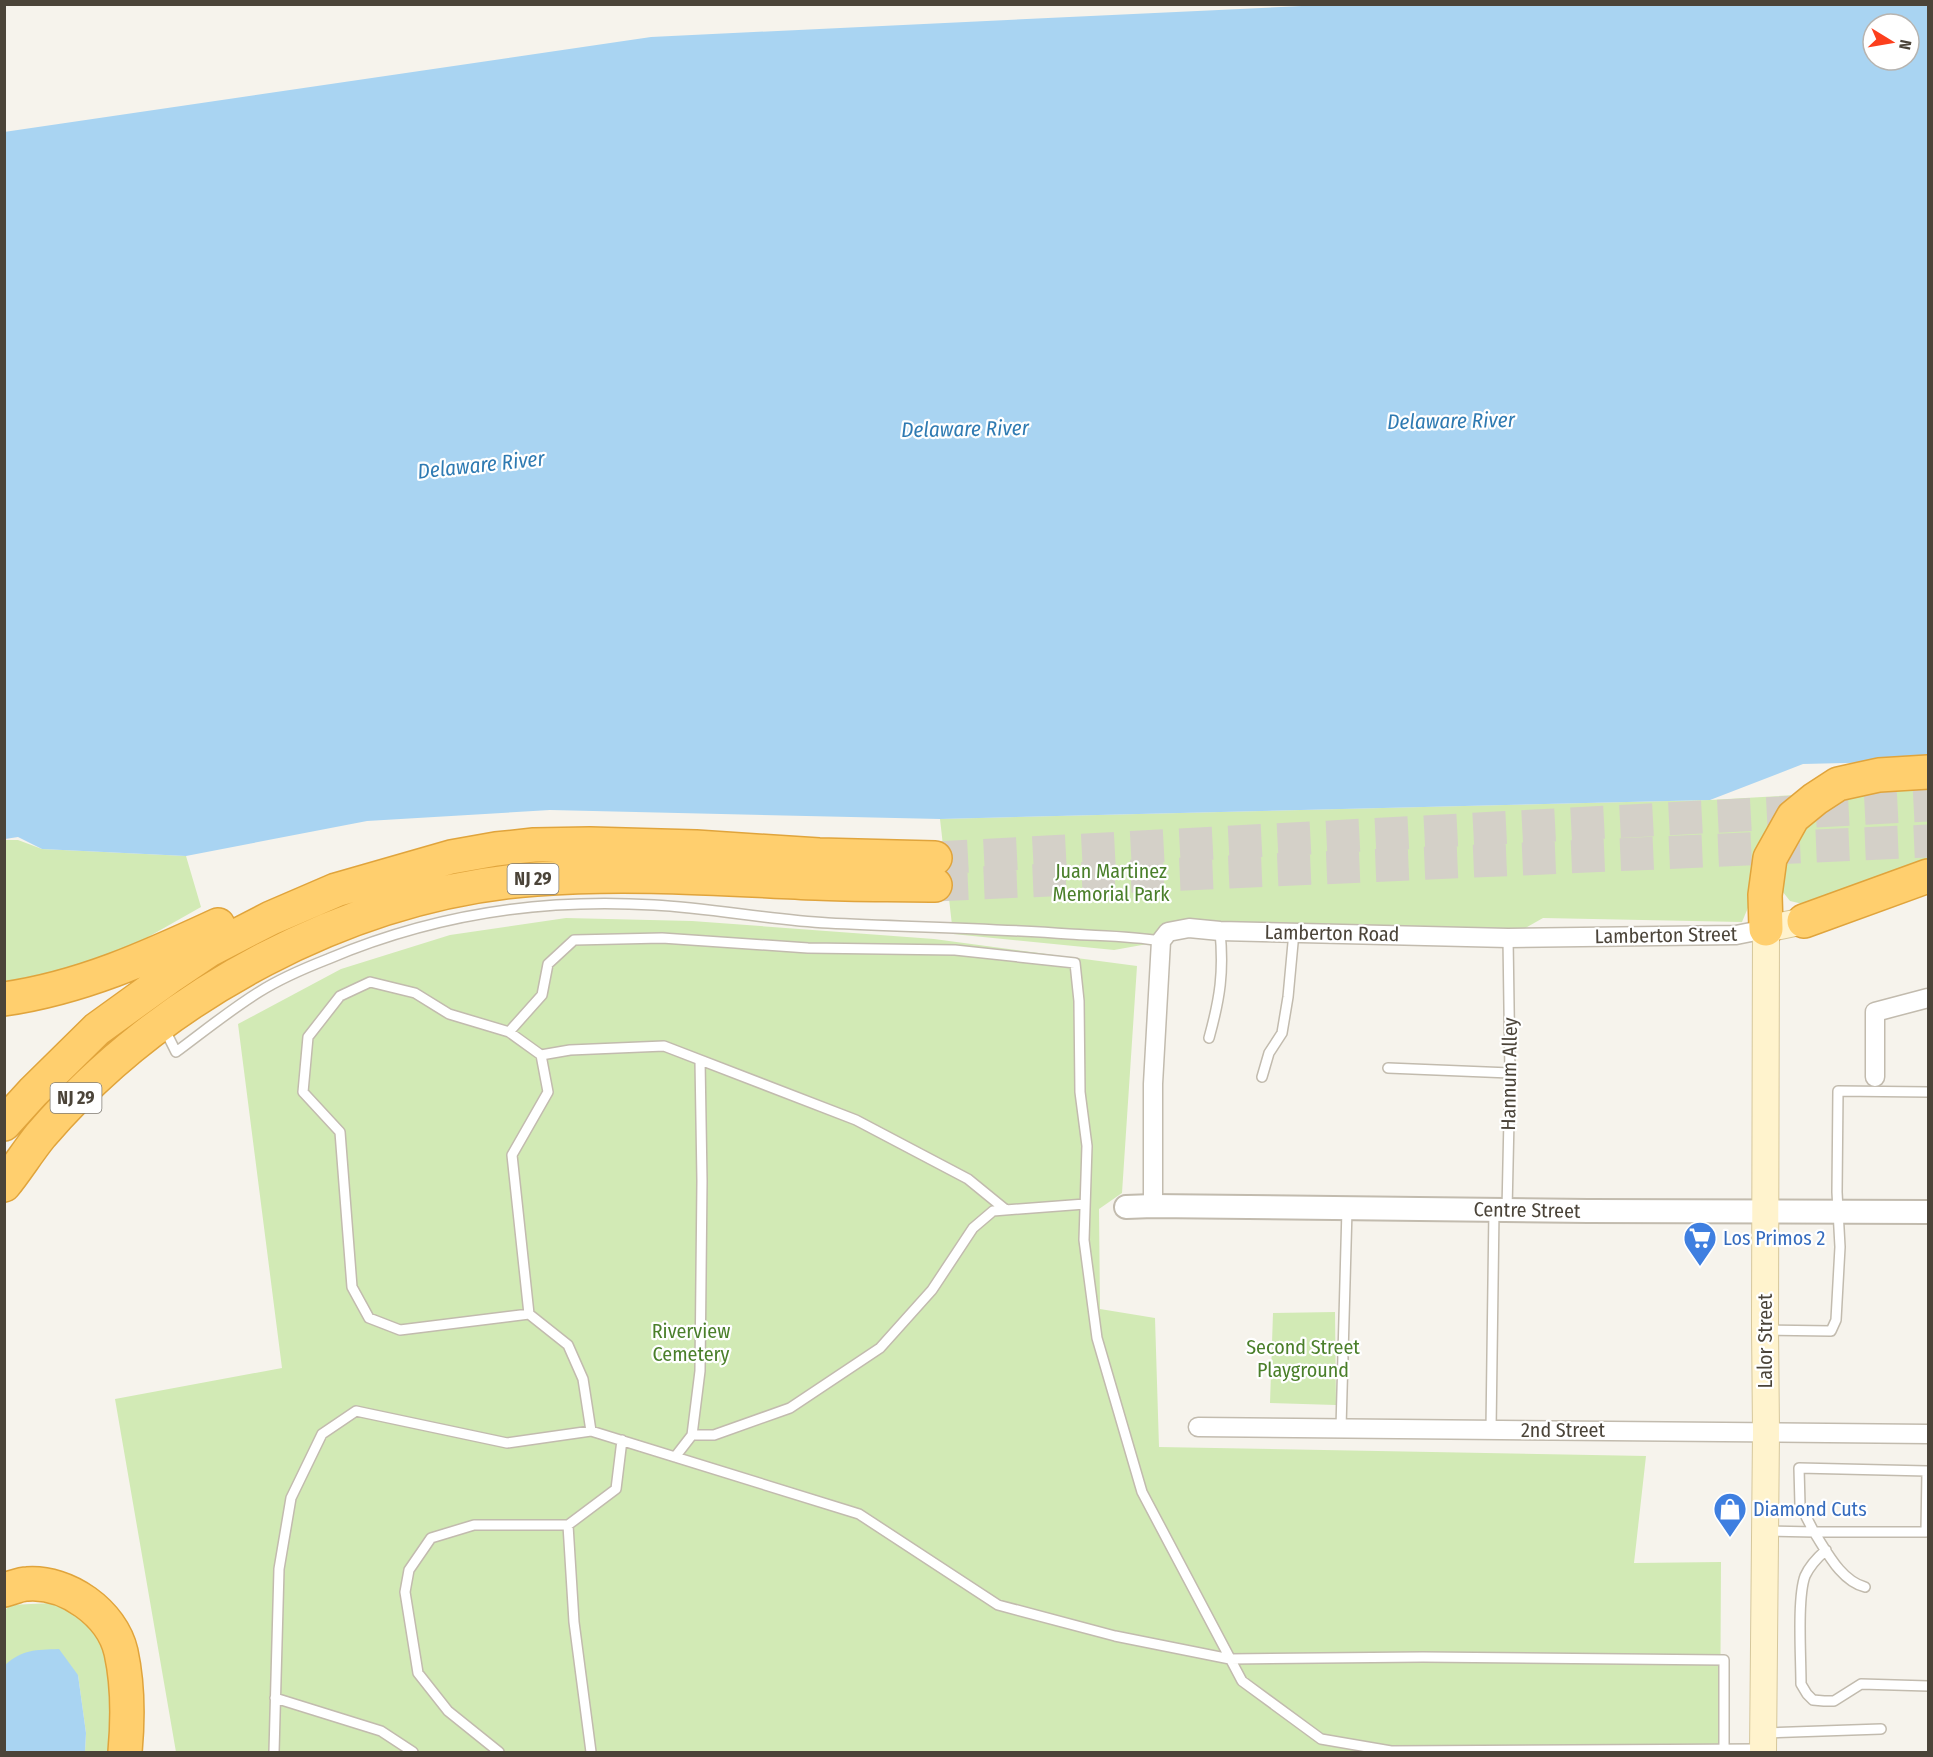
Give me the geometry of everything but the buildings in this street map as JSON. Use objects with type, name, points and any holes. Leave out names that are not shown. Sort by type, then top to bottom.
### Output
[{"type":"highway","points":[[1766,929],[1764,895],[1770,858],[1792,817],[1838,784],[1879,775],[1929,772]]},
{"type":"highway","name":"NJ 29","points":[[4,1124],[97,1029],[209,950],[250,928],[336,890],[451,857],[534,845],[696,847],[819,855],[935,871],[818,883],[699,877],[534,879],[463,889],[395,906],[353,920],[286,947],[227,980],[162,1023],[93,1080],[40,1136],[4,1185]]},
{"type":"highway","points":[[1804,921],[1929,876]]},
{"type":"highway","points":[[4,999],[73,985],[110,973],[194,936],[265,901],[336,890]]},
{"type":"highway","points":[[4,1590],[27,1584],[53,1587],[68,1592],[83,1600],[108,1626],[117,1639],[121,1651],[127,1694],[125,1752]]},
{"type":"main road","name":"Lamberton Street","points":[[1766,929],[1804,921]]},
{"type":"main road","name":"Lalor Street","points":[[1763,1745],[1766,1432],[1766,929]]},
{"type":"street","name":"Lamberton Street","points":[[1804,921],[1929,893]]},
{"type":"street","name":"Lamberton Road","points":[[1161,941],[1168,932],[1189,928],[1220,931],[1508,938]]},
{"type":"street","name":"Lamberton Street","points":[[1508,938],[1736,935],[1766,929]]},
{"type":"street","points":[[1153,1206],[1153,1084],[1161,941]]},
{"type":"street","points":[[1875,1077],[1875,1012],[1929,998]]},
{"type":"street","name":"Centre Street","points":[[1126,1207],[1766,1213],[1929,1212]]},
{"type":"street","name":"2nd Street","points":[[1198,1427],[1929,1434]]},
{"type":"lane","points":[[162,1023],[176,1052],[259,992],[296,972],[342,953],[421,927],[520,908],[561,904],[590,902],[657,905],[796,921],[996,929],[1161,941]]},
{"type":"lane","points":[[1209,1038],[1221,992],[1223,965],[1220,931]]},
{"type":"lane","points":[[1262,1077],[1269,1053],[1282,1034],[1294,932]]},
{"type":"lane","points":[[509,1032],[542,995],[548,964],[574,940],[662,938],[808,948],[955,950],[1075,963],[1080,1001],[1080,1092],[1087,1146],[1084,1240],[1097,1338],[1142,1492],[1242,1682],[1321,1739],[1371,1750],[1724,1749],[1881,1730]]},
{"type":"lane","name":"Hannum Alley","points":[[1491,1430],[1510,1073],[1508,938]]},
{"type":"lane","points":[[529,1314],[400,1330],[369,1318],[352,1287],[340,1132],[303,1092],[308,1036],[340,996],[370,982],[415,993],[449,1014],[509,1032],[541,1055],[548,1092],[512,1155],[529,1314],[568,1345],[583,1379],[591,1431]]},
{"type":"lane","points":[[541,1055],[570,1050],[664,1046],[856,1120],[968,1179],[1006,1210]]},
{"type":"lane","points":[[675,1457],[692,1435],[700,1371],[702,1181],[700,1060]]},
{"type":"lane","points":[[1388,1068],[1510,1073]]},
{"type":"lane","points":[[1765,1330],[1831,1331],[1836,1320],[1840,1246],[1838,1091],[1929,1092]]},
{"type":"lane","points":[[692,1435],[714,1435],[790,1408],[880,1348],[932,1290],[973,1228],[993,1211],[1085,1204]]},
{"type":"lane","points":[[1341,1428],[1347,1208]]},
{"type":"lane","points":[[274,1752],[279,1569],[291,1498],[322,1434],[356,1411],[507,1443],[591,1431],[859,1514],[998,1605],[1115,1636],[1230,1659],[1724,1660],[1724,1749]]},
{"type":"lane","points":[[499,1752],[448,1711],[418,1673],[405,1592],[409,1570],[431,1538],[474,1525],[568,1525],[616,1489],[622,1440]]},
{"type":"lane","points":[[1764,1531],[1814,1532],[1926,1532],[1927,1471],[1799,1467],[1800,1505],[1814,1532],[1840,1570],[1855,1584],[1865,1587]]},
{"type":"lane","points":[[568,1525],[574,1622],[591,1752]]},
{"type":"lane","points":[[1826,1550],[1815,1559],[1806,1575],[1802,1593],[1801,1684],[1806,1694],[1814,1700],[1834,1701],[1862,1684],[1929,1686]]},
{"type":"lane","points":[[275,1698],[381,1731],[413,1752]]},
{"type":"green space","points":[[1928,777],[1928,867],[1807,905],[1790,901],[1779,887],[1783,854],[1820,806]]},
{"type":"green space","name":"Juan Martinez Memorial Park","points":[[1795,795],[1742,922],[1543,918],[1508,938],[1220,931],[1114,950],[953,934],[940,819],[1710,800]]},
{"type":"green space","points":[[5,840],[18,840],[42,849],[186,856],[201,907],[141,941],[74,967],[5,982]]},
{"type":"green space","name":"Riverview Cemetery","points":[[566,918],[692,921],[934,939],[1137,966],[1122,1193],[1099,1209],[1100,1309],[1155,1318],[1159,1447],[1646,1456],[1634,1563],[1721,1562],[1720,1752],[176,1752],[115,1399],[282,1368],[238,1024],[341,969],[450,935]]},
{"type":"green space","name":"Second Street Playground","points":[[1335,1312],[1336,1405],[1270,1403],[1273,1313]]},
{"type":"green space","points":[[52,1603],[93,1624],[117,1685],[114,1752],[85,1752],[86,1733],[78,1675],[5,1665],[5,1610],[10,1605]]},
{"type":"water","name":"Delaware River","points":[[1323,5],[1928,5],[1928,761],[1803,764],[1710,800],[940,819],[550,810],[367,821],[186,856],[42,849],[18,837],[5,839],[4,132],[651,37]]},
{"type":"water","points":[[59,1649],[78,1675],[86,1733],[85,1752],[5,1752],[5,1665],[24,1653]]},
{"type":"tunnel","points":[[935,858],[1928,805]]},
{"type":"tunnel","points":[[935,885],[1928,841]]},
{"type":"place","name":"Los Primos 2","points":[[1700,1267]]},
{"type":"place","name":"Diamond Cuts","points":[[1730,1538]]}]
